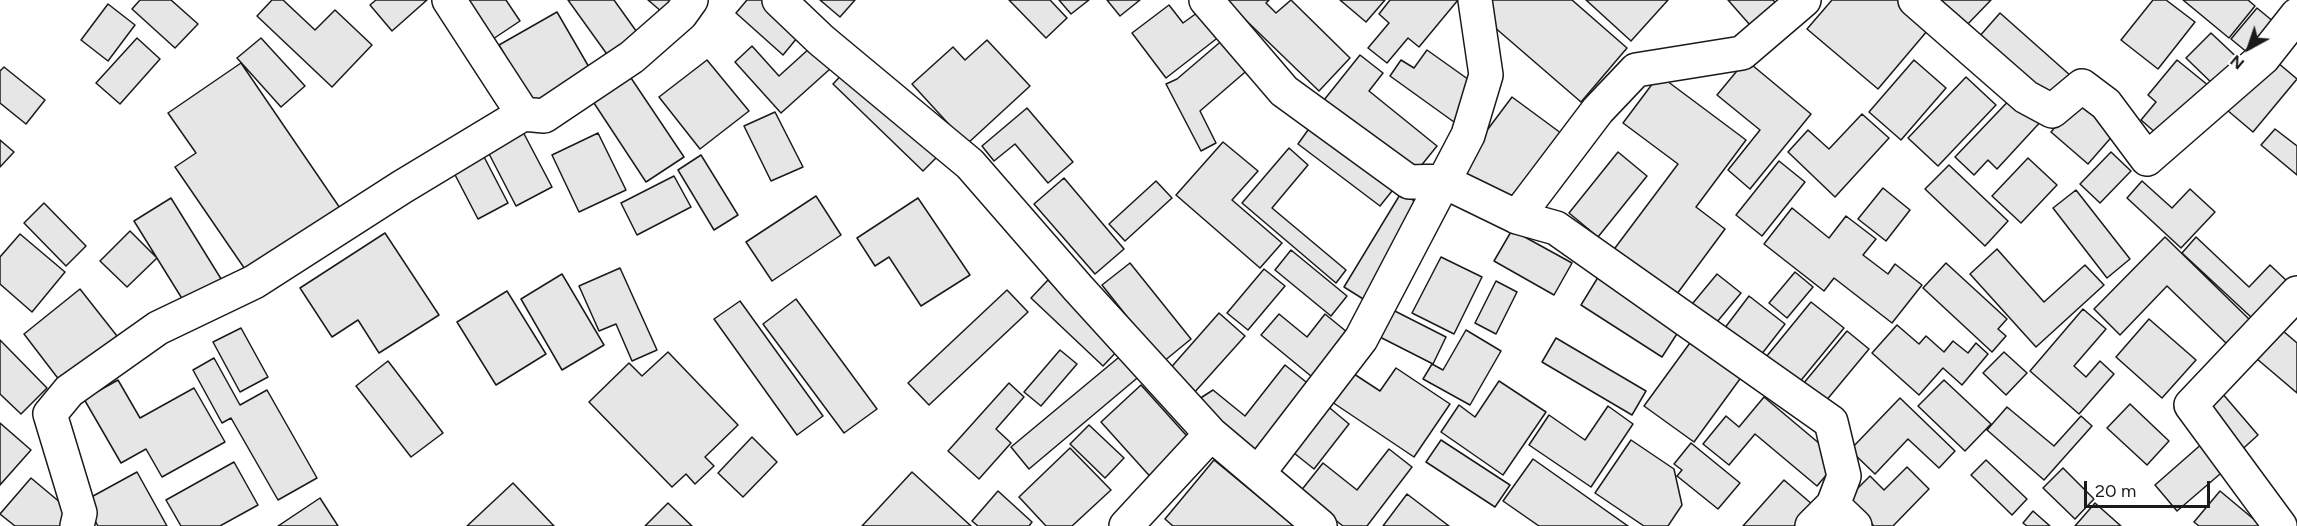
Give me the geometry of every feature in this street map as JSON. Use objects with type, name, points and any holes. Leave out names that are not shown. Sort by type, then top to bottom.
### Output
[{"type":"street","points":[[449,0],[523,114]]},
{"type":"street","points":[[77,526],[80,513],[50,414],[69,391],[158,328],[254,282],[402,187],[523,114],[543,116],[632,57],[681,14],[691,0]]},
{"type":"street","points":[[779,0],[821,40],[970,164],[1078,288],[1212,434],[1320,526]]},
{"type":"street","points":[[1206,0],[1284,91],[1410,182],[1443,181],[1517,217],[1556,228],[1831,422],[1844,476],[1833,519]]},
{"type":"street","points":[[1259,472],[1361,339],[1468,135],[1486,75],[1475,0]]},
{"type":"street","points":[[1517,217],[1598,110],[1636,70],[1742,53],[1804,0]]},
{"type":"street","points":[[1915,0],[2026,97],[2052,111],[2082,86],[2106,104],[2146,159],[2263,58],[2297,15]]},
{"type":"street","points":[[2280,526],[2191,405],[2297,293]]},
{"type":"street","points":[[1126,526],[1212,434]]},
{"type":"building","points":[[140,0],[171,0],[198,24],[175,48],[132,9]]},
{"type":"building","points":[[272,0],[283,0],[315,30],[335,10],[372,45],[332,87],[257,16]]},
{"type":"building","points":[[376,0],[427,0],[392,31],[370,5]]},
{"type":"building","points":[[467,0],[506,0],[520,21],[493,39]]},
{"type":"building","points":[[568,0],[614,0],[639,35],[609,57]]},
{"type":"building","points":[[648,0],[673,0],[662,12]]},
{"type":"building","points":[[747,0],[766,0],[802,32],[783,55],[736,13]]},
{"type":"building","points":[[820,0],[855,0],[840,17]]},
{"type":"building","points":[[1009,0],[1050,0],[1067,18],[1046,38]]},
{"type":"building","points":[[1059,0],[1089,0],[1071,14]]},
{"type":"building","points":[[1107,0],[1140,0],[1120,16]]},
{"type":"building","points":[[1269,0],[1266,3],[1276,13],[1291,0],[1350,58],[1319,91],[1226,1]]},
{"type":"building","points":[[1340,0],[1385,0],[1366,22]]},
{"type":"building","points":[[1390,0],[1458,0],[1419,47],[1408,38],[1387,63],[1368,48],[1389,23],[1379,14]]},
{"type":"building","points":[[1490,0],[1572,0],[1627,48],[1581,102],[1478,13]]},
{"type":"building","points":[[1586,0],[1668,0],[1631,41]]},
{"type":"building","points":[[1728,0],[1773,0],[1782,10],[1757,33]]},
{"type":"building","points":[[1832,0],[1904,0],[1933,24],[1878,89],[1807,29]]},
{"type":"building","points":[[1935,0],[1991,0],[1963,29]]},
{"type":"building","points":[[2153,0],[2166,0],[2195,22],[2158,69],[2121,40]]},
{"type":"building","points":[[2183,0],[2248,0],[2255,6],[2229,38]]},
{"type":"building","points":[[108,4],[135,25],[108,61],[81,40]]},
{"type":"building","points":[[1169,5],[1183,23],[1201,10],[1220,36],[1166,78],[1132,33]]},
{"type":"building","points":[[2257,8],[2280,27],[2254,58],[2231,39]]},
{"type":"building","points":[[557,12],[593,74],[535,107],[499,45]]},
{"type":"building","points":[[2000,13],[2071,76],[2048,101],[1978,38]]},
{"type":"building","points":[[2211,33],[2244,64],[2219,90],[2186,58]]},
{"type":"building","points":[[137,38],[160,59],[120,104],[96,83]]},
{"type":"building","points":[[261,38],[305,86],[281,107],[237,58]]},
{"type":"building","points":[[1225,38],[1251,67],[1200,111],[1216,143],[1201,151],[1166,84],[1177,79]]},
{"type":"building","points":[[987,40],[1030,86],[967,144],[912,84],[953,47],[965,60]]},
{"type":"building","points":[[752,46],[779,76],[811,47],[830,69],[781,113],[735,62]]},
{"type":"building","points":[[1427,50],[1479,87],[1454,122],[1390,76],[1401,60],[1414,68]]},
{"type":"building","points":[[1360,55],[1383,73],[1369,91],[1437,146],[1416,172],[1324,100]]},
{"type":"building","points":[[2271,57],[2297,79],[2253,132],[2227,110]]},
{"type":"building","points":[[707,60],[749,111],[700,149],[659,97]]},
{"type":"building","points":[[1746,60],[1811,114],[1750,189],[1728,170],[1760,130],[1717,95]]},
{"type":"building","points":[[1914,60],[1946,88],[1901,140],[1869,112]]},
{"type":"building","points":[[2177,60],[2209,86],[2164,140],[2141,120],[2156,102],[2148,95]]},
{"type":"building","points":[[241,63],[342,211],[249,275],[175,167],[196,153],[168,113]]},
{"type":"building","points":[[4,67],[45,100],[26,124],[0,103],[0,71]]},
{"type":"building","points":[[848,68],[939,155],[923,171],[833,84]]},
{"type":"building","points":[[629,75],[684,157],[646,182],[592,100]]},
{"type":"building","points":[[1659,75],[1746,140],[1696,207],[1725,229],[1671,302],[1609,256],[1678,164],[1623,123]]},
{"type":"building","points":[[1966,77],[1996,105],[1938,166],[1908,138]]},
{"type":"building","points":[[2017,92],[2044,118],[1997,169],[1988,160],[1974,175],[1955,157]]},
{"type":"building","points":[[1512,97],[1569,139],[1516,212],[1458,169]]},
{"type":"building","points":[[2077,101],[2115,133],[2088,164],[2051,132]]},
{"type":"building","points":[[1027,108],[1073,162],[1048,183],[1015,144],[994,161],[982,146]]},
{"type":"building","points":[[775,112],[803,167],[771,181],[744,126]]},
{"type":"building","points":[[1862,114],[1889,138],[1835,197],[1788,152],[1808,130],[1829,149]]},
{"type":"building","points":[[1313,123],[1396,186],[1380,206],[1298,144]]},
{"type":"building","points":[[2275,129],[2297,146],[2297,175],[2261,145]]},
{"type":"building","points":[[522,130],[552,187],[516,206],[486,148]]},
{"type":"building","points":[[598,133],[626,190],[579,212],[552,155]]},
{"type":"building","points":[[0,140],[14,152],[0,167]]},
{"type":"building","points":[[1223,142],[1258,171],[1232,200],[1282,243],[1260,268],[1176,195]]},
{"type":"building","points":[[1289,148],[1308,165],[1272,208],[1346,270],[1336,283],[1242,203]]},
{"type":"building","points":[[1618,152],[1647,176],[1598,237],[1569,213]]},
{"type":"building","points":[[2111,152],[2131,171],[2100,203],[2080,184]]},
{"type":"building","points":[[482,153],[508,203],[478,219],[452,169]]},
{"type":"building","points":[[701,155],[738,215],[714,230],[678,170]]},
{"type":"building","points":[[2028,158],[2057,185],[2021,223],[1992,196]]},
{"type":"building","points":[[1779,161],[1805,182],[1762,236],[1736,215]]},
{"type":"building","points":[[1949,165],[2008,221],[1985,246],[1925,189]]},
{"type":"building","points":[[674,176],[691,207],[637,235],[621,203]]},
{"type":"building","points":[[1064,178],[1124,249],[1095,274],[1034,204]]},
{"type":"building","points":[[1156,181],[1172,198],[1125,241],[1109,224]]},
{"type":"building","points":[[2142,181],[2172,208],[2190,189],[2215,212],[2181,248],[2127,198]]},
{"type":"building","points":[[1883,188],[1910,210],[1886,241],[1858,219]]},
{"type":"building","points":[[2076,190],[2130,259],[2107,278],[2053,208]]},
{"type":"building","points":[[1401,193],[1425,207],[1368,302],[1344,287]]},
{"type":"building","points":[[816,196],[841,235],[772,281],[746,242]]},
{"type":"building","points":[[171,198],[223,282],[186,305],[134,221]]},
{"type":"building","points":[[918,198],[970,275],[921,306],[889,257],[875,266],[857,238]]},
{"type":"building","points":[[44,203],[86,246],[66,266],[24,223]]},
{"type":"building","points":[[1792,208],[1829,238],[1846,216],[1876,239],[1863,255],[1888,274],[1895,264],[1922,285],[1892,323],[1834,278],[1824,291],[1764,244]]},
{"type":"building","points":[[1512,230],[1572,263],[1554,295],[1494,261]]},
{"type":"building","points":[[130,231],[157,258],[127,287],[100,261]]},
{"type":"building","points":[[385,233],[439,315],[379,353],[358,320],[332,337],[300,288]]},
{"type":"building","points":[[20,234],[65,272],[32,312],[0,284],[0,257]]},
{"type":"building","points":[[2165,237],[2250,320],[2227,344],[2167,286],[2120,335],[2094,309]]},
{"type":"building","points":[[2196,237],[2249,287],[2270,265],[2287,281],[2252,318],[2182,253]]},
{"type":"building","points":[[1997,249],[2044,302],[2085,265],[2104,285],[2036,347],[1970,274]]},
{"type":"building","points":[[1291,250],[1347,296],[1331,316],[1275,270]]},
{"type":"building","points":[[1441,257],[1482,277],[1454,334],[1412,313]]},
{"type":"building","points":[[1130,263],[1191,339],[1163,362],[1102,285]]},
{"type":"building","points":[[1946,263],[2007,319],[1998,329],[2006,336],[1992,352],[1923,288]]},
{"type":"building","points":[[620,268],[657,350],[632,361],[616,324],[599,331],[579,286]]},
{"type":"building","points":[[1264,269],[1285,286],[1248,330],[1227,313]]},
{"type":"building","points":[[1795,272],[1813,287],[1787,318],[1769,303]]},
{"type":"building","points":[[562,274],[604,345],[562,370],[521,299]]},
{"type":"building","points":[[1600,274],[1682,326],[1662,357],[1581,305]]},
{"type":"building","points":[[1717,274],[1741,293],[1712,328],[1688,309]]},
{"type":"building","points":[[1048,280],[1121,347],[1103,366],[1031,298]]},
{"type":"building","points":[[1496,281],[1517,292],[1496,334],[1475,323]]},
{"type":"building","points":[[80,289],[117,336],[60,381],[24,334]]},
{"type":"building","points":[[1007,290],[1028,312],[929,405],[908,383]]},
{"type":"building","points":[[507,291],[546,354],[496,385],[457,322]]},
{"type":"building","points":[[1749,296],[1785,324],[1754,364],[1718,337]]},
{"type":"building","points":[[796,299],[877,409],[844,433],[763,324]]},
{"type":"building","points":[[740,301],[823,416],[797,435],[714,319]]},
{"type":"building","points":[[1811,302],[1844,328],[1798,384],[1766,357]]},
{"type":"building","points":[[1385,306],[1446,337],[1433,364],[1372,333]]},
{"type":"building","points":[[2083,309],[2106,329],[2074,366],[2086,377],[2100,361],[2114,374],[2079,414],[2030,371]]},
{"type":"building","points":[[1219,313],[1245,336],[1193,394],[1167,372]]},
{"type":"building","points":[[1279,314],[1307,337],[1325,314],[1353,337],[1317,381],[1261,335]]},
{"type":"building","points":[[2149,319],[2196,360],[2162,398],[2116,357]]},
{"type":"building","points":[[2275,324],[2297,343],[2297,393],[2250,353]]},
{"type":"building","points":[[1897,325],[1919,344],[1926,336],[1944,352],[1953,341],[1968,353],[1976,343],[1988,354],[1962,385],[1943,368],[1919,395],[1872,353]]},
{"type":"building","points":[[241,328],[268,377],[240,392],[213,342]]},
{"type":"building","points":[[1466,330],[1501,351],[1470,405],[1423,379],[1432,364],[1443,370]]},
{"type":"building","points":[[1847,331],[1869,349],[1825,402],[1803,384]]},
{"type":"building","points":[[1695,336],[1745,372],[1694,442],[1644,406]]},
{"type":"building","points":[[1556,338],[1646,391],[1632,415],[1542,362]]},
{"type":"building","points":[[0,340],[47,388],[21,414],[0,394]]},
{"type":"building","points":[[1060,350],[1077,364],[1041,406],[1024,392]]},
{"type":"building","points":[[668,352],[738,425],[705,457],[714,466],[695,484],[686,474],[672,487],[589,402],[629,363],[642,376]]},
{"type":"building","points":[[2004,352],[2027,373],[2006,395],[1983,373]]},
{"type":"building","points":[[1124,353],[1142,374],[1029,469],[1011,447]]},
{"type":"building","points":[[214,358],[240,405],[267,390],[317,478],[278,500],[231,418],[222,423],[193,370]]},
{"type":"building","points":[[388,361],[443,433],[411,457],[356,386]]},
{"type":"building","points":[[1285,365],[1311,386],[1257,456],[1199,399],[1213,390],[1245,416]]},
{"type":"building","points":[[1396,368],[1450,404],[1414,457],[1332,402],[1351,372],[1380,391]]},
{"type":"building","points":[[118,380],[140,418],[194,388],[225,442],[162,477],[146,449],[121,463],[84,399]]},
{"type":"building","points":[[1944,380],[1991,424],[1965,451],[1918,406]]},
{"type":"building","points":[[1499,381],[1546,412],[1503,475],[1441,432],[1459,405],[1475,417]]},
{"type":"building","points":[[1009,383],[1024,397],[996,429],[1011,443],[979,479],[948,451]]},
{"type":"building","points":[[1141,385],[1195,445],[1155,482],[1101,422]]},
{"type":"building","points":[[2216,386],[2258,435],[2236,455],[2193,406]]},
{"type":"building","points":[[1764,397],[1839,460],[1817,486],[1755,434],[1729,465],[1703,444],[1726,416],[1739,427]]},
{"type":"building","points":[[1900,398],[1955,451],[1939,468],[1908,439],[1875,474],[1850,450]]},
{"type":"building","points":[[1325,404],[1349,424],[1314,469],[1289,449]]},
{"type":"building","points":[[2130,404],[2169,441],[2147,465],[2107,428]]},
{"type":"building","points":[[1608,406],[1633,424],[1591,487],[1529,445],[1549,415],[1585,440]]},
{"type":"building","points":[[2007,407],[2054,446],[2081,416],[2092,426],[2044,480],[1987,430]]},
{"type":"building","points":[[0,423],[31,450],[0,485]]},
{"type":"building","points":[[1089,425],[1124,458],[1105,478],[1070,444]]},
{"type":"building","points":[[752,437],[777,462],[743,497],[718,473]]},
{"type":"building","points":[[1441,440],[1510,485],[1495,507],[1426,462]]},
{"type":"building","points":[[1631,440],[1674,469],[1682,505],[1668,526],[1644,526],[1595,493]]},
{"type":"building","points":[[2204,442],[2227,468],[2177,511],[2155,485]]},
{"type":"building","points":[[1691,443],[1740,483],[1718,509],[1677,476],[1682,470],[1674,464]]},
{"type":"building","points":[[1070,448],[1111,490],[1072,526],[1046,526],[1019,497]]},
{"type":"building","points":[[1389,449],[1412,467],[1367,526],[1343,526],[1300,492],[1323,463],[1357,490]]},
{"type":"building","points":[[1533,459],[1628,526],[1539,526],[1503,501]]},
{"type":"building","points":[[1214,460],[1294,526],[1173,526],[1165,519]]},
{"type":"building","points":[[1986,460],[2027,499],[2012,515],[1971,475]]},
{"type":"building","points":[[234,462],[258,505],[220,526],[181,526],[166,500]]},
{"type":"building","points":[[1907,467],[1929,489],[1893,526],[1874,526],[1847,499],[1870,476],[1884,490]]},
{"type":"building","points":[[2063,468],[2094,499],[2075,519],[2043,488]]},
{"type":"building","points":[[137,472],[167,526],[98,526],[84,501]]},
{"type":"building","points":[[912,472],[971,526],[862,526]]},
{"type":"building","points":[[31,478],[74,514],[64,526],[15,526],[0,514]]},
{"type":"building","points":[[1784,480],[1813,505],[1794,526],[1743,526]]},
{"type":"building","points":[[513,483],[554,526],[467,526]]},
{"type":"building","points":[[998,491],[1032,522],[1029,526],[978,526],[972,521]]},
{"type":"building","points":[[2220,491],[2262,526],[2199,526],[2194,522]]},
{"type":"building","points":[[1407,494],[1449,526],[1383,526]]},
{"type":"building","points":[[320,498],[338,526],[278,526]]},
{"type":"building","points":[[668,503],[692,526],[645,526]]},
{"type":"building","points":[[2095,503],[2121,526],[2075,526]]},
{"type":"building","points":[[2033,511],[2050,526],[2027,526],[2023,523]]}]
